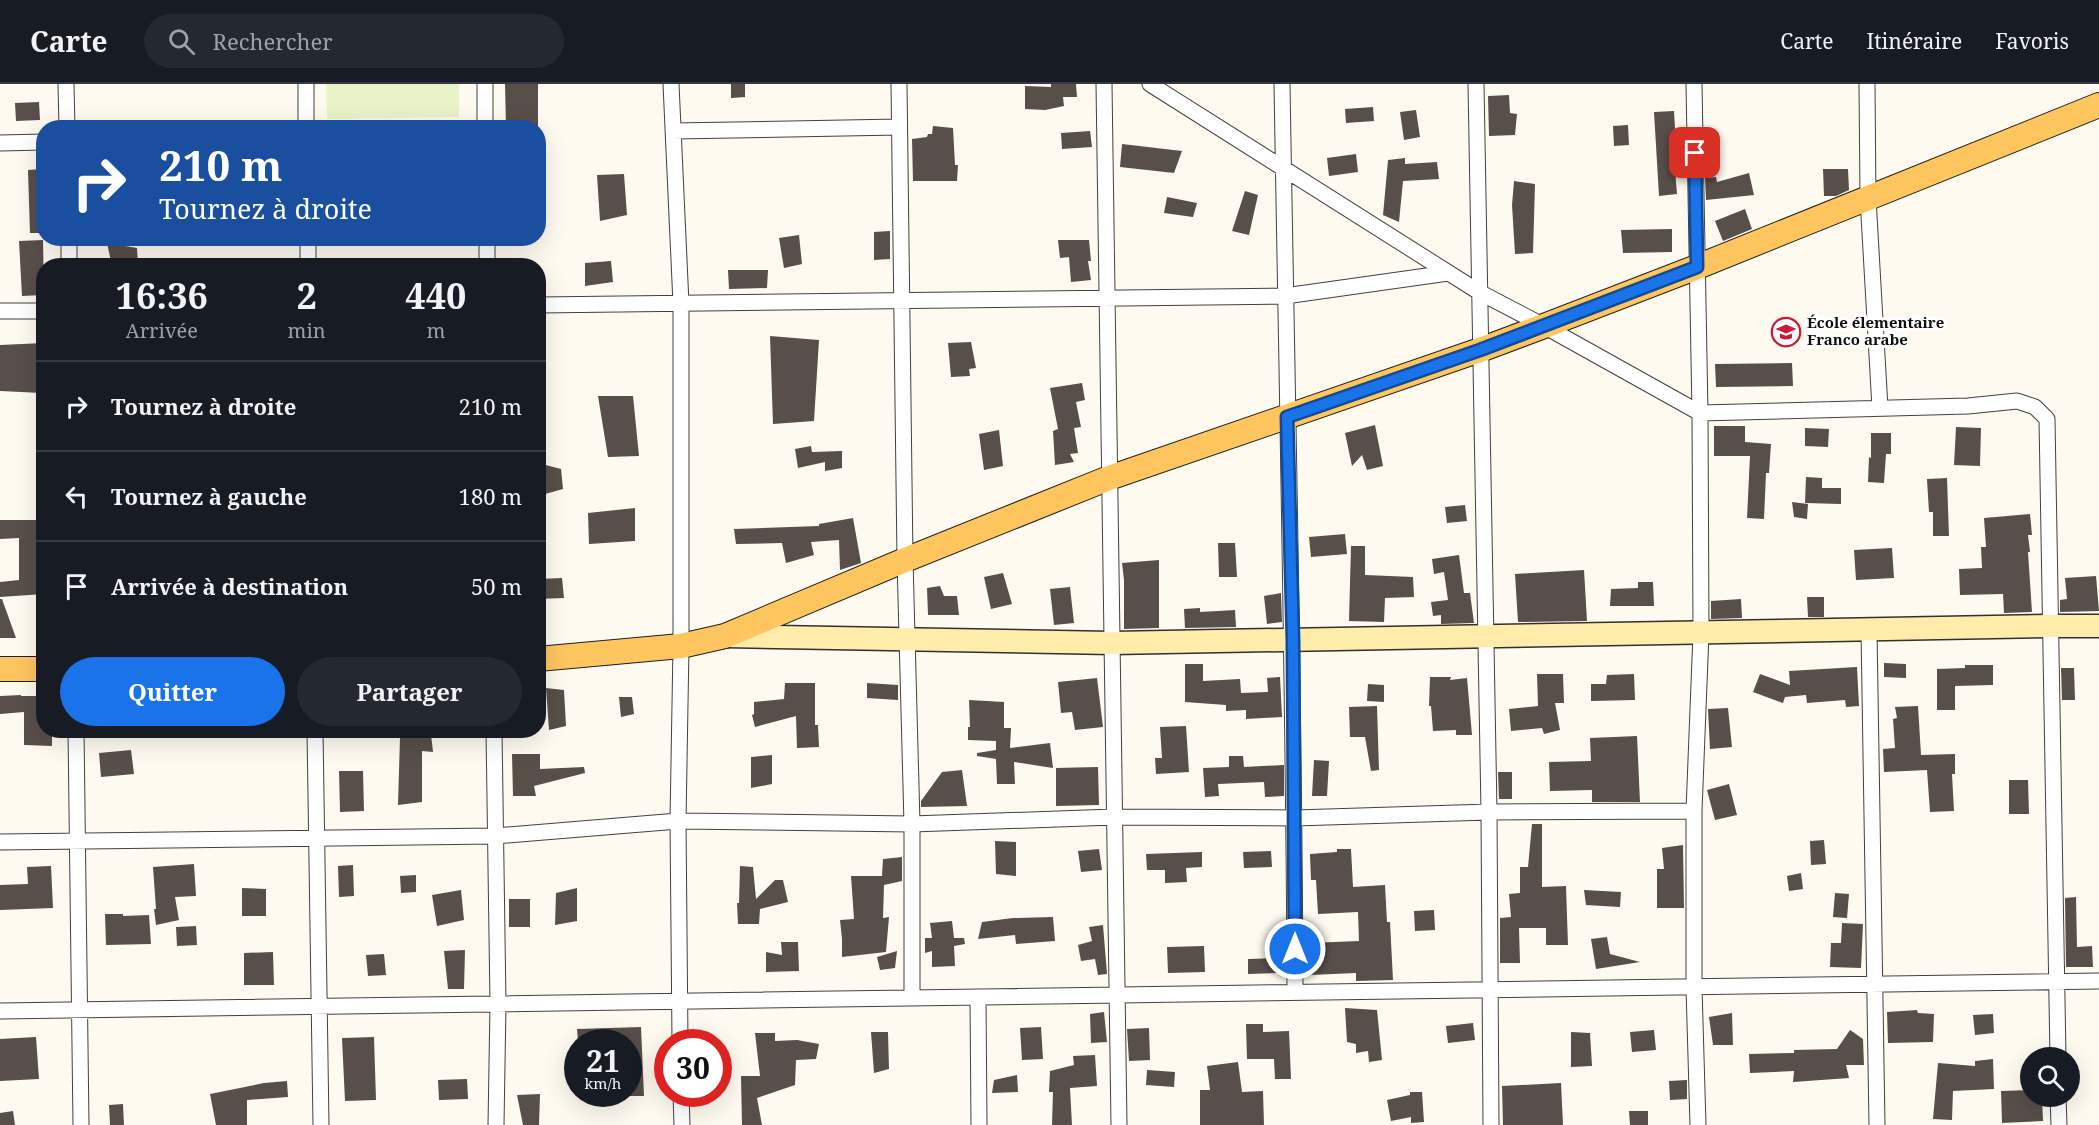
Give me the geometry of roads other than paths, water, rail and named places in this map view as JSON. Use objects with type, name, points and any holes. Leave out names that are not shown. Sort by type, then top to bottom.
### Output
[{"type":"main road","points":[[546,658],[681,646],[725,636],[1109,478],[1544,326],[2099,105]]},
{"type":"main road","points":[[725,636],[1112,644],[2051,626],[2099,627]]},
{"type":"main road","points":[[0,669],[36,669]]},
{"type":"street","points":[[66,84],[67,120]]},
{"type":"street","points":[[306,84],[306,120]]},
{"type":"street","points":[[485,84],[486,120]]},
{"type":"street","points":[[671,84],[681,304],[681,646],[678,821],[681,1029]]},
{"type":"street","points":[[899,84],[905,560],[912,824],[912,998]]},
{"type":"street","points":[[1104,84],[1119,1125]]},
{"type":"street","points":[[1150,84],[1479,292],[1700,413],[1968,406],[2017,401],[2035,406],[2047,419],[2058,1047]]},
{"type":"street","points":[[1282,84],[1293,641],[1295,992]]},
{"type":"street","points":[[1476,84],[1489,812],[1491,1125]]},
{"type":"street","points":[[1694,84],[1700,413],[1701,633],[1694,811],[1694,988],[1698,1125]]},
{"type":"street","points":[[1867,84],[1868,198],[1880,408]]},
{"type":"street","points":[[673,131],[899,127]]},
{"type":"street","points":[[0,143],[36,142]]},
{"type":"street","points":[[546,305],[1286,296],[1448,273]]},
{"type":"street","points":[[0,311],[36,311]]},
{"type":"street","points":[[1869,630],[1877,1125]]},
{"type":"street","points":[[76,738],[81,1125]]},
{"type":"street","points":[[315,738],[321,1125]]},
{"type":"street","points":[[494,738],[498,1004],[496,1125]]},
{"type":"street","points":[[0,842],[495,836],[678,821],[912,824],[1114,817],[1295,818],[1489,812],[1694,811]]},
{"type":"street","points":[[0,1011],[2099,981]]},
{"type":"street","points":[[978,997],[979,1125]]},
{"type":"street","points":[[681,1107],[682,1125]]},
{"type":"street","points":[[2058,1107],[2059,1125]]},
{"type":"place","name":"École élementaire Franco arabe","points":[[1786,332]]}]
